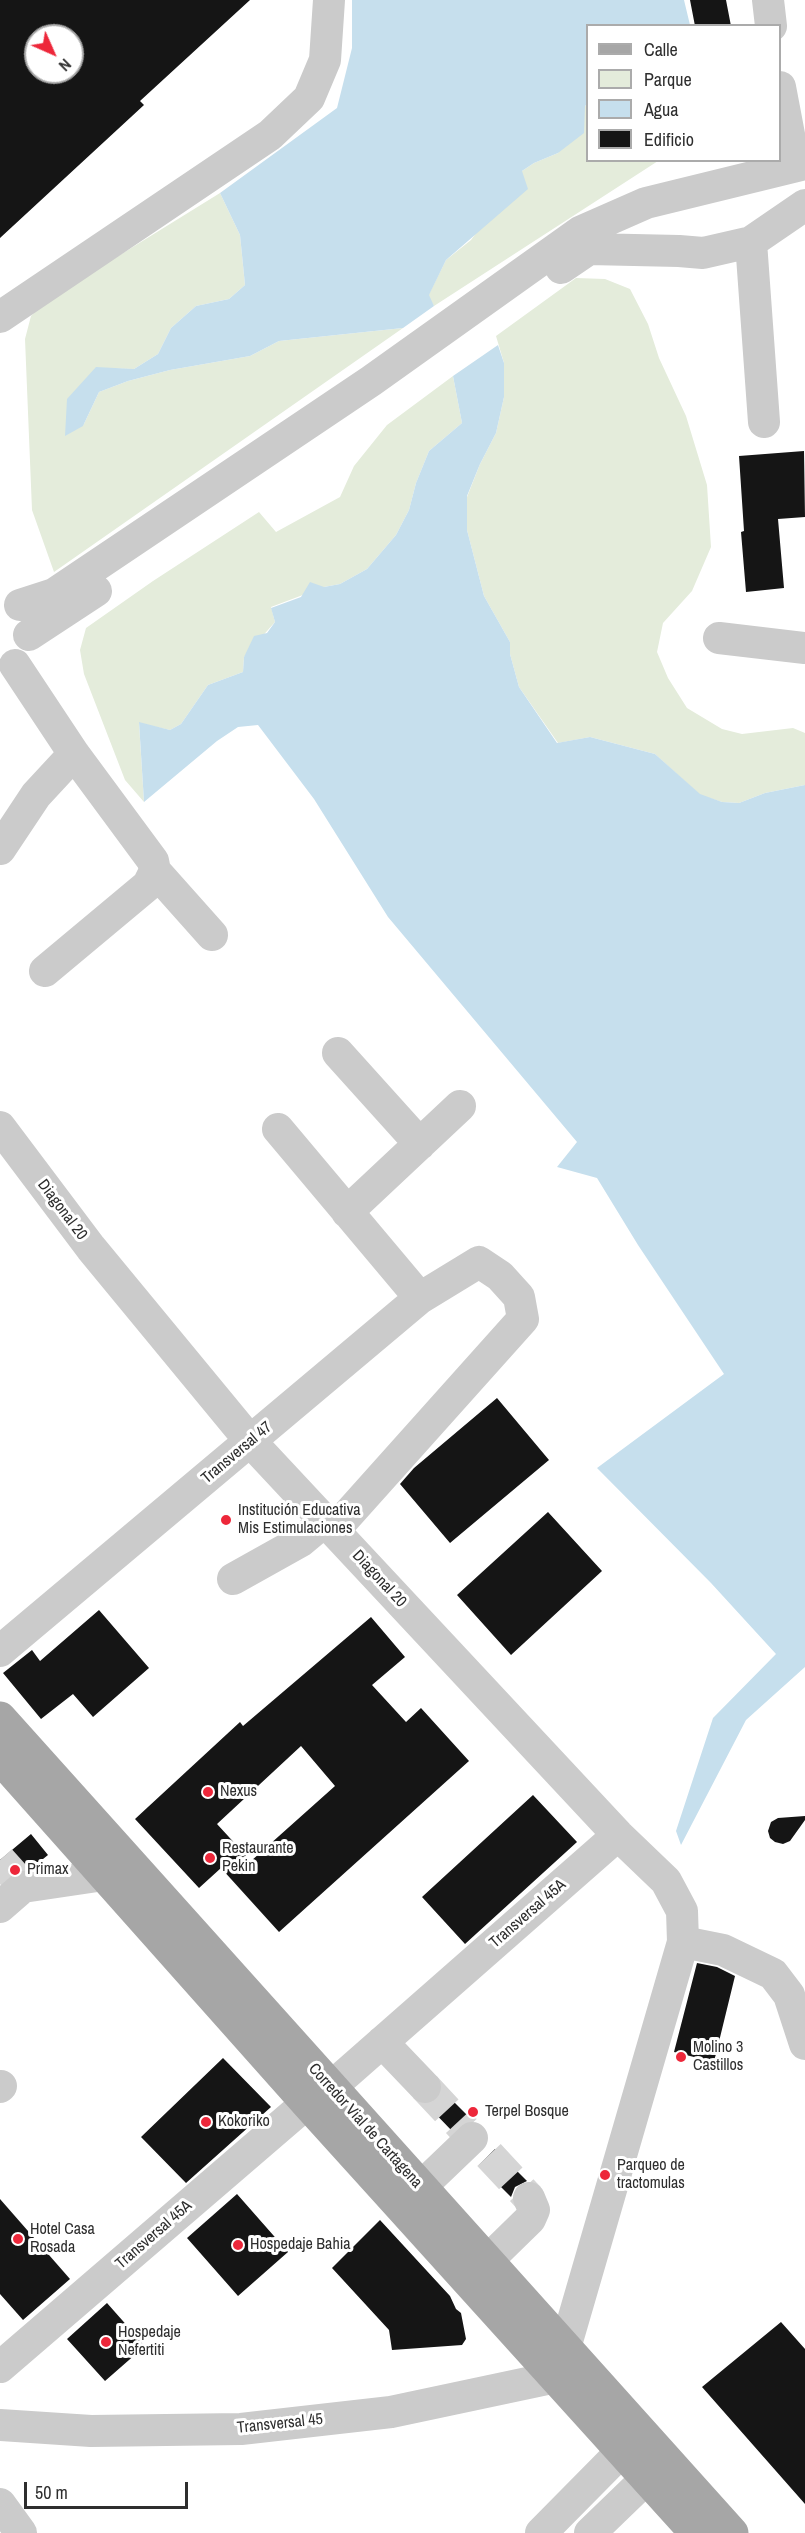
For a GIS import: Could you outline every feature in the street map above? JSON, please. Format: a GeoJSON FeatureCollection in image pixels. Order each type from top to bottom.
{"type":"FeatureCollection","features":[{"type":"Feature","properties":{"kind":"main road","name":"Corredor Vial de Cartagena"},"geometry":{"type":"LineString","coordinates":[[0,1718],[319,2096],[560,2362],[732,2533]]}},
{"type":"Feature","properties":{"kind":"main road","name":"Corredor Vial de Cartagena"},"geometry":{"type":"LineString","coordinates":[[1,1767],[121,1860]]}},
{"type":"Feature","properties":{"kind":"main road","name":"Corredor Vial de Cartagena"},"geometry":{"type":"LineString","coordinates":[[411,2197],[487,2261],[622,2451],[696,2533]]}},
{"type":"Feature","properties":{"kind":"street"},"geometry":{"type":"LineString","coordinates":[[0,317],[270,135],[309,98],[326,60],[329,0]]}},
{"type":"Feature","properties":{"kind":"street"},"geometry":{"type":"LineString","coordinates":[[768,0],[771,24]]}},
{"type":"Feature","properties":{"kind":"street"},"geometry":{"type":"LineString","coordinates":[[29,636],[60,603],[371,381],[584,240],[646,203],[800,165],[788,90]]}},
{"type":"Feature","properties":{"kind":"street"},"geometry":{"type":"LineString","coordinates":[[584,240],[703,254],[751,242],[805,205]]}},
{"type":"Feature","properties":{"kind":"street"},"geometry":{"type":"LineString","coordinates":[[751,242],[765,422]]}},
{"type":"Feature","properties":{"kind":"street"},"geometry":{"type":"LineString","coordinates":[[10,598],[60,603]]}},
{"type":"Feature","properties":{"kind":"street"},"geometry":{"type":"LineString","coordinates":[[10,598],[26,614],[29,636],[25,651],[8,670],[153,861],[155,871],[212,935]]}},
{"type":"Feature","properties":{"kind":"street"},"geometry":{"type":"LineString","coordinates":[[719,638],[805,648]]}},
{"type":"Feature","properties":{"kind":"street"},"geometry":{"type":"LineString","coordinates":[[0,849],[36,795],[74,754]]}},
{"type":"Feature","properties":{"kind":"street"},"geometry":{"type":"LineString","coordinates":[[45,971],[148,885],[155,871]]}},
{"type":"Feature","properties":{"kind":"street"},"geometry":{"type":"LineString","coordinates":[[338,1053],[420,1144]]}},
{"type":"Feature","properties":{"kind":"street"},"geometry":{"type":"LineString","coordinates":[[347,1212],[460,1106]]}},
{"type":"Feature","properties":{"kind":"street","name":"Diagonal 20"},"geometry":{"type":"LineString","coordinates":[[0,1127],[91,1248],[251,1442],[618,1835],[666,1881],[682,1911],[683,1942],[560,2362]]}},
{"type":"Feature","properties":{"kind":"street"},"geometry":{"type":"LineString","coordinates":[[278,1129],[420,1298]]}},
{"type":"Feature","properties":{"kind":"street","name":"Transversal 47"},"geometry":{"type":"LineString","coordinates":[[0,1651],[420,1298],[478,1262],[500,1276],[519,1297],[523,1319],[344,1519],[329,1525]]}},
{"type":"Feature","properties":{"kind":"street"},"geometry":{"type":"LineString","coordinates":[[233,1579],[329,1525]]}},
{"type":"Feature","properties":{"kind":"street","name":"Transversal 45A"},"geometry":{"type":"LineString","coordinates":[[0,2367],[382,2042],[618,1835]]}},
{"type":"Feature","properties":{"kind":"street"},"geometry":{"type":"LineString","coordinates":[[0,1907],[21,1883],[121,1860]]}},
{"type":"Feature","properties":{"kind":"street"},"geometry":{"type":"LineString","coordinates":[[683,1942],[723,1950],[773,1974],[789,1995],[805,2044]]}},
{"type":"Feature","properties":{"kind":"street"},"geometry":{"type":"LineString","coordinates":[[382,2042],[424,2087]]}},
{"type":"Feature","properties":{"kind":"street"},"geometry":{"type":"LineString","coordinates":[[411,2197],[476,2141]]}},
{"type":"Feature","properties":{"kind":"street"},"geometry":{"type":"LineString","coordinates":[[487,2261],[530,2219],[534,2210],[529,2198]]}},
{"type":"Feature","properties":{"kind":"street","name":"Transversal 45"},"geometry":{"type":"LineString","coordinates":[[0,2425],[91,2431],[241,2429],[391,2412],[560,2362]]}},
{"type":"Feature","properties":{"kind":"street"},"geometry":{"type":"LineString","coordinates":[[540,2533],[622,2451]]}},
{"type":"Feature","properties":{"kind":"street"},"geometry":{"type":"LineString","coordinates":[[591,2533],[647,2478]]}},
{"type":"Feature","properties":{"kind":"street"},"geometry":{"type":"LineString","coordinates":[[0,2505],[21,2533]]}},
{"type":"Feature","properties":{"kind":"green space"},"geometry":{"type":"Polygon","coordinates":[[[586,105],[586,162],[656,162],[434,306],[428,296],[446,260],[471,240],[522,171],[558,153],[586,105]]]}},
{"type":"Feature","properties":{"kind":"green space"},"geometry":{"type":"Polygon","coordinates":[[[220,193],[240,235],[245,285],[229,299],[196,306],[171,328],[158,354],[134,369],[96,368],[83,426],[99,392],[128,381],[170,370],[250,356],[279,341],[403,328],[54,572],[32,510],[25,339],[31,316],[44,302],[220,193]]]}},
{"type":"Feature","properties":{"kind":"green space"},"geometry":{"type":"Polygon","coordinates":[[[576,278],[605,279],[630,289],[648,324],[659,358],[686,416],[707,485],[711,547],[692,591],[663,623],[657,652],[668,678],[687,708],[722,729],[742,734],[793,728],[805,733],[805,785],[765,793],[739,803],[722,802],[700,795],[655,754],[590,737],[558,743],[519,687],[510,654],[510,642],[484,596],[467,530],[467,497],[496,433],[504,397],[504,363],[496,336],[576,278]]]}},
{"type":"Feature","properties":{"kind":"green space"},"geometry":{"type":"Polygon","coordinates":[[[453,376],[462,423],[429,451],[416,483],[409,510],[396,535],[367,569],[340,584],[324,587],[271,607],[275,622],[244,657],[243,672],[208,685],[181,724],[170,730],[139,723],[144,802],[125,780],[84,674],[80,650],[86,628],[259,512],[276,532],[340,497],[354,466],[387,425],[453,376]]]}},
{"type":"Feature","properties":{"kind":"water"},"geometry":{"type":"Polygon","coordinates":[[[352,0],[684,0],[690,24],[586,24],[584,133],[558,153],[522,171],[528,189],[446,260],[429,295],[434,306],[403,328],[279,341],[250,356],[170,370],[128,381],[99,392],[83,426],[65,436],[67,399],[96,367],[134,369],[158,354],[171,328],[196,306],[229,299],[245,285],[240,235],[220,193],[337,108],[352,48],[352,0]]]}},
{"type":"Feature","properties":{"kind":"water"},"geometry":{"type":"Polygon","coordinates":[[[498,345],[504,363],[504,397],[496,433],[467,496],[467,530],[484,596],[510,642],[510,654],[519,687],[557,743],[590,737],[655,754],[700,794],[722,802],[739,803],[765,793],[805,785],[805,1667],[746,1720],[681,1845],[676,1831],[713,1718],[776,1654],[711,1583],[597,1468],[724,1374],[638,1245],[597,1178],[557,1167],[577,1142],[388,917],[314,799],[258,725],[238,727],[217,741],[144,802],[139,722],[170,730],[181,724],[208,685],[243,672],[244,657],[254,636],[267,633],[275,622],[271,608],[301,597],[310,582],[324,587],[340,584],[367,569],[396,535],[409,510],[416,483],[429,451],[462,423],[453,376],[498,345]]]}},
{"type":"Feature","properties":{"kind":"building"},"geometry":{"type":"Polygon","coordinates":[[[0,0],[250,0],[140,101],[144,105],[0,238],[0,0]]]}},
{"type":"Feature","properties":{"kind":"building"},"geometry":{"type":"Polygon","coordinates":[[[690,0],[726,0],[731,24],[695,24],[690,0]]]}},
{"type":"Feature","properties":{"kind":"building"},"geometry":{"type":"Polygon","coordinates":[[[804,451],[805,517],[778,519],[784,588],[746,592],[741,532],[744,531],[739,456],[804,451]]]}},
{"type":"Feature","properties":{"kind":"building"},"geometry":{"type":"Polygon","coordinates":[[[497,1398],[549,1460],[450,1543],[400,1484],[414,1468],[497,1398]]]}},
{"type":"Feature","properties":{"kind":"building"},"geometry":{"type":"Polygon","coordinates":[[[548,1512],[602,1571],[511,1655],[457,1595],[548,1512]]]}},
{"type":"Feature","properties":{"kind":"building"},"geometry":{"type":"Polygon","coordinates":[[[99,1610],[149,1668],[93,1717],[73,1694],[41,1719],[3,1673],[32,1650],[40,1661],[99,1610]]]}},
{"type":"Feature","properties":{"kind":"building"},"geometry":{"type":"Polygon","coordinates":[[[371,1617],[405,1657],[372,1685],[406,1722],[421,1708],[469,1761],[279,1932],[221,1868],[199,1888],[135,1819],[240,1722],[243,1726],[371,1617]],[[301,1746],[217,1824],[251,1861],[335,1786],[301,1746]]]}},
{"type":"Feature","properties":{"kind":"building"},"geometry":{"type":"Polygon","coordinates":[[[533,1795],[577,1842],[465,1944],[422,1897],[533,1795]]]}},
{"type":"Feature","properties":{"kind":"building"},"geometry":{"type":"Polygon","coordinates":[[[805,1816],[805,1820],[790,1841],[783,1844],[770,1838],[768,1831],[771,1822],[778,1818],[805,1816]]]}},
{"type":"Feature","properties":{"kind":"building","name":"Primax"},"geometry":{"type":"Polygon","coordinates":[[[31,1834],[48,1855],[33,1867],[12,1873],[0,1883],[0,1860],[31,1834]]]}},
{"type":"Feature","properties":{"kind":"building"},"geometry":{"type":"Polygon","coordinates":[[[697,1963],[717,1967],[735,1976],[714,2062],[674,2052],[697,1963]]]}},
{"type":"Feature","properties":{"kind":"building","name":"Kokoriko"},"geometry":{"type":"Polygon","coordinates":[[[223,2058],[271,2107],[186,2183],[141,2137],[223,2058]]]}},
{"type":"Feature","properties":{"kind":"building"},"geometry":{"type":"Polygon","coordinates":[[[442,2090],[473,2121],[467,2121],[453,2132],[426,2104],[437,2100],[442,2090]]]}},
{"type":"Feature","properties":{"kind":"building"},"geometry":{"type":"Polygon","coordinates":[[[495,2149],[527,2181],[515,2187],[511,2197],[479,2165],[495,2149]]]}},
{"type":"Feature","properties":{"kind":"building","name":"Hospedaje Bahia"},"geometry":{"type":"Polygon","coordinates":[[[237,2194],[288,2252],[238,2296],[187,2238],[237,2194]]]}},
{"type":"Feature","properties":{"kind":"building","name":"Hotel Casa Rosada"},"geometry":{"type":"Polygon","coordinates":[[[0,2199],[70,2279],[23,2320],[0,2294],[0,2199]]]}},
{"type":"Feature","properties":{"kind":"building"},"geometry":{"type":"Polygon","coordinates":[[[380,2220],[450,2296],[456,2309],[461,2313],[466,2339],[462,2345],[392,2350],[389,2330],[332,2268],[380,2220]]]}},
{"type":"Feature","properties":{"kind":"building","name":"Hospedaje Nefertiti"},"geometry":{"type":"Polygon","coordinates":[[[107,2303],[145,2346],[105,2381],[67,2339],[107,2303]]]}},
{"type":"Feature","properties":{"kind":"building"},"geometry":{"type":"Polygon","coordinates":[[[781,2322],[805,2349],[805,2504],[702,2387],[781,2322]]]}},
{"type":"Feature","properties":{"kind":"tunnel"},"geometry":{"type":"LineString","coordinates":[[0,1860],[18,1880]]}},
{"type":"Feature","properties":{"kind":"tunnel"},"geometry":{"type":"LineString","coordinates":[[425,2087],[465,2130]]}},
{"type":"Feature","properties":{"kind":"tunnel"},"geometry":{"type":"LineString","coordinates":[[489,2155],[529,2198]]}},
{"type":"Feature","properties":{"kind":"place","name":"Institución Educativa Mis Estimulaciones"},"geometry":{"type":"Point","coordinates":[226,1520]}},
{"type":"Feature","properties":{"kind":"place","name":"Nexus"},"geometry":{"type":"Point","coordinates":[208,1792]}},
{"type":"Feature","properties":{"kind":"place","name":"Restaurante Pekin"},"geometry":{"type":"Point","coordinates":[210,1858]}},
{"type":"Feature","properties":{"kind":"place","name":"Primax"},"geometry":{"type":"Point","coordinates":[15,1870]}},
{"type":"Feature","properties":{"kind":"place","name":"Molino 3 Castillos"},"geometry":{"type":"Point","coordinates":[681,2057]}},
{"type":"Feature","properties":{"kind":"place","name":"Terpel Bosque"},"geometry":{"type":"Point","coordinates":[473,2112]}},
{"type":"Feature","properties":{"kind":"place","name":"Kokoriko"},"geometry":{"type":"Point","coordinates":[206,2122]}},
{"type":"Feature","properties":{"kind":"place","name":"Parqueo de tractomulas"},"geometry":{"type":"Point","coordinates":[605,2175]}},
{"type":"Feature","properties":{"kind":"place","name":"Hotel Casa Rosada"},"geometry":{"type":"Point","coordinates":[18,2239]}},
{"type":"Feature","properties":{"kind":"place","name":"Hospedaje Bahia"},"geometry":{"type":"Point","coordinates":[238,2245]}},
{"type":"Feature","properties":{"kind":"place","name":"Hospedaje Nefertiti"},"geometry":{"type":"Point","coordinates":[106,2342]}}]}
